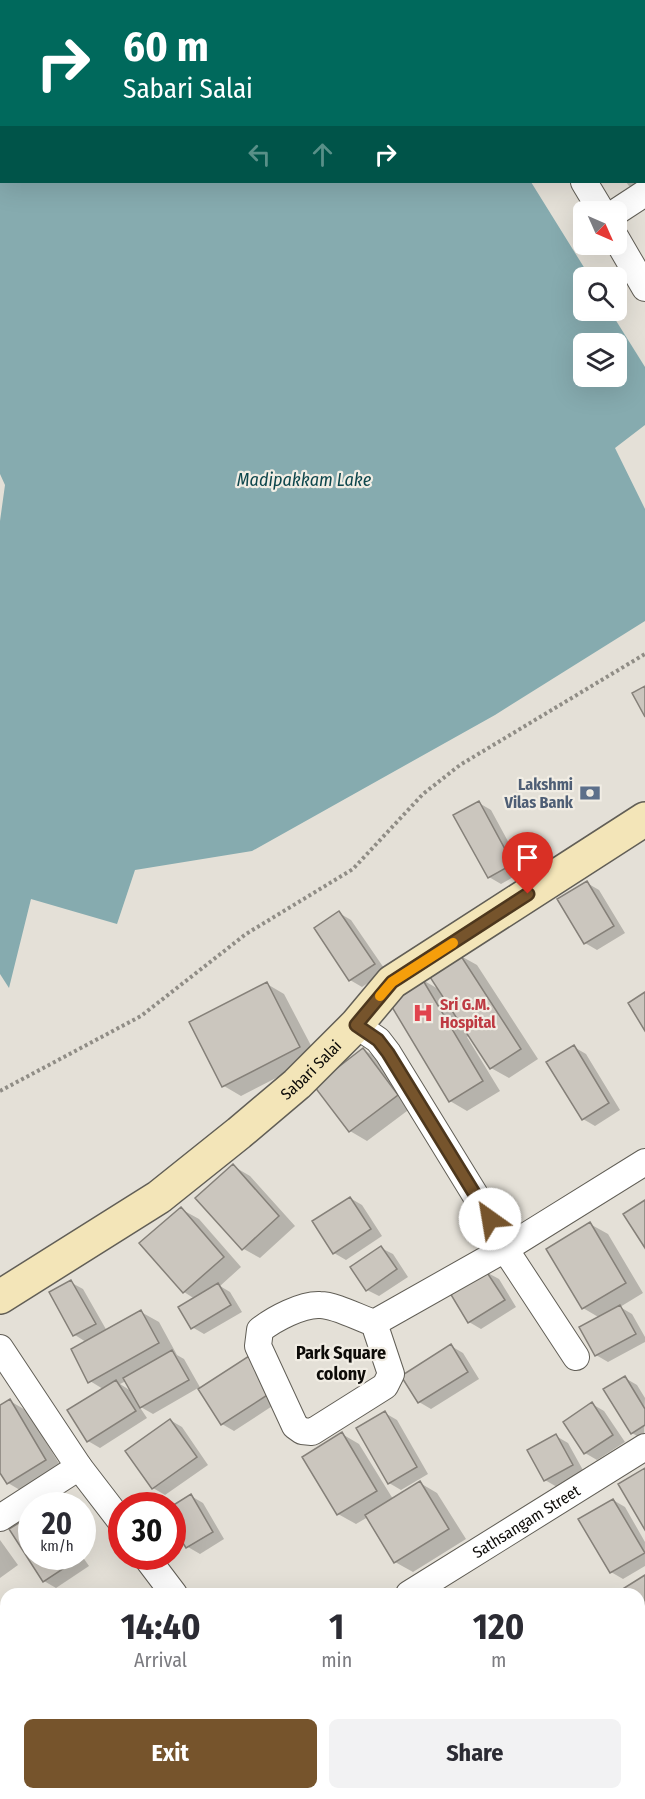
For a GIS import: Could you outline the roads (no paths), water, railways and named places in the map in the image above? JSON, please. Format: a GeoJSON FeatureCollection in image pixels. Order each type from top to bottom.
{"type":"FeatureCollection","features":[{"type":"Feature","properties":{"kind":"main road","name":"Sabari Salai"},"geometry":{"type":"LineString","coordinates":[[0,1297],[159,1197],[297,1084],[356,1025],[392,982],[645,819]]}},
{"type":"Feature","properties":{"kind":"street"},"geometry":{"type":"LineString","coordinates":[[585,183],[595,201]]}},
{"type":"Feature","properties":{"kind":"street"},"geometry":{"type":"LineString","coordinates":[[627,205],[645,193]]}},
{"type":"Feature","properties":{"kind":"street"},"geometry":{"type":"LineString","coordinates":[[626,255],[645,288]]}},
{"type":"Feature","properties":{"kind":"street"},"geometry":{"type":"LineString","coordinates":[[356,1025],[378,1040],[388,1053],[490,1219],[505,1249],[576,1357]]}},
{"type":"Feature","properties":{"kind":"street"},"geometry":{"type":"LineString","coordinates":[[374,1323],[391,1374],[385,1386],[312,1432],[302,1431],[295,1426],[258,1346],[260,1330],[273,1319],[322,1305],[374,1323],[505,1249],[645,1162]]}},
{"type":"Feature","properties":{"kind":"street"},"geometry":{"type":"LineString","coordinates":[[0,1348],[79,1467],[108,1505]]}},
{"type":"Feature","properties":{"kind":"street","name":"Sathsangam Street"},"geometry":{"type":"LineString","coordinates":[[419,1588],[645,1447]]}},
{"type":"Feature","properties":{"kind":"street"},"geometry":{"type":"LineString","coordinates":[[0,1518],[79,1467]]}},
{"type":"Feature","properties":{"kind":"street"},"geometry":{"type":"LineString","coordinates":[[156,1570],[170,1588]]}},
{"type":"Feature","properties":{"kind":"water","name":"Madipakkam Lake"},"geometry":{"type":"Polygon","coordinates":[[[0,183],[532,183],[573,250],[573,255],[576,255],[584,267],[573,267],[573,321],[616,321],[624,333],[573,333],[573,387],[627,387],[627,338],[645,367],[645,425],[615,448],[645,509],[645,621],[495,715],[252,851],[135,870],[117,924],[31,899],[9,988],[0,974],[0,521],[5,485],[0,474],[0,183]]]}},
{"type":"Feature","properties":{"kind":"place","name":"Lakshmi Vilas Bank"},"geometry":{"type":"Point","coordinates":[590,793]}},
{"type":"Feature","properties":{"kind":"place","name":"Sri G.M. Hospital"},"geometry":{"type":"Point","coordinates":[423,1013]}},
{"type":"Feature","properties":{"kind":"district","name":"Park Square colony"},"geometry":{"type":"Point","coordinates":[341,1363]}}]}
